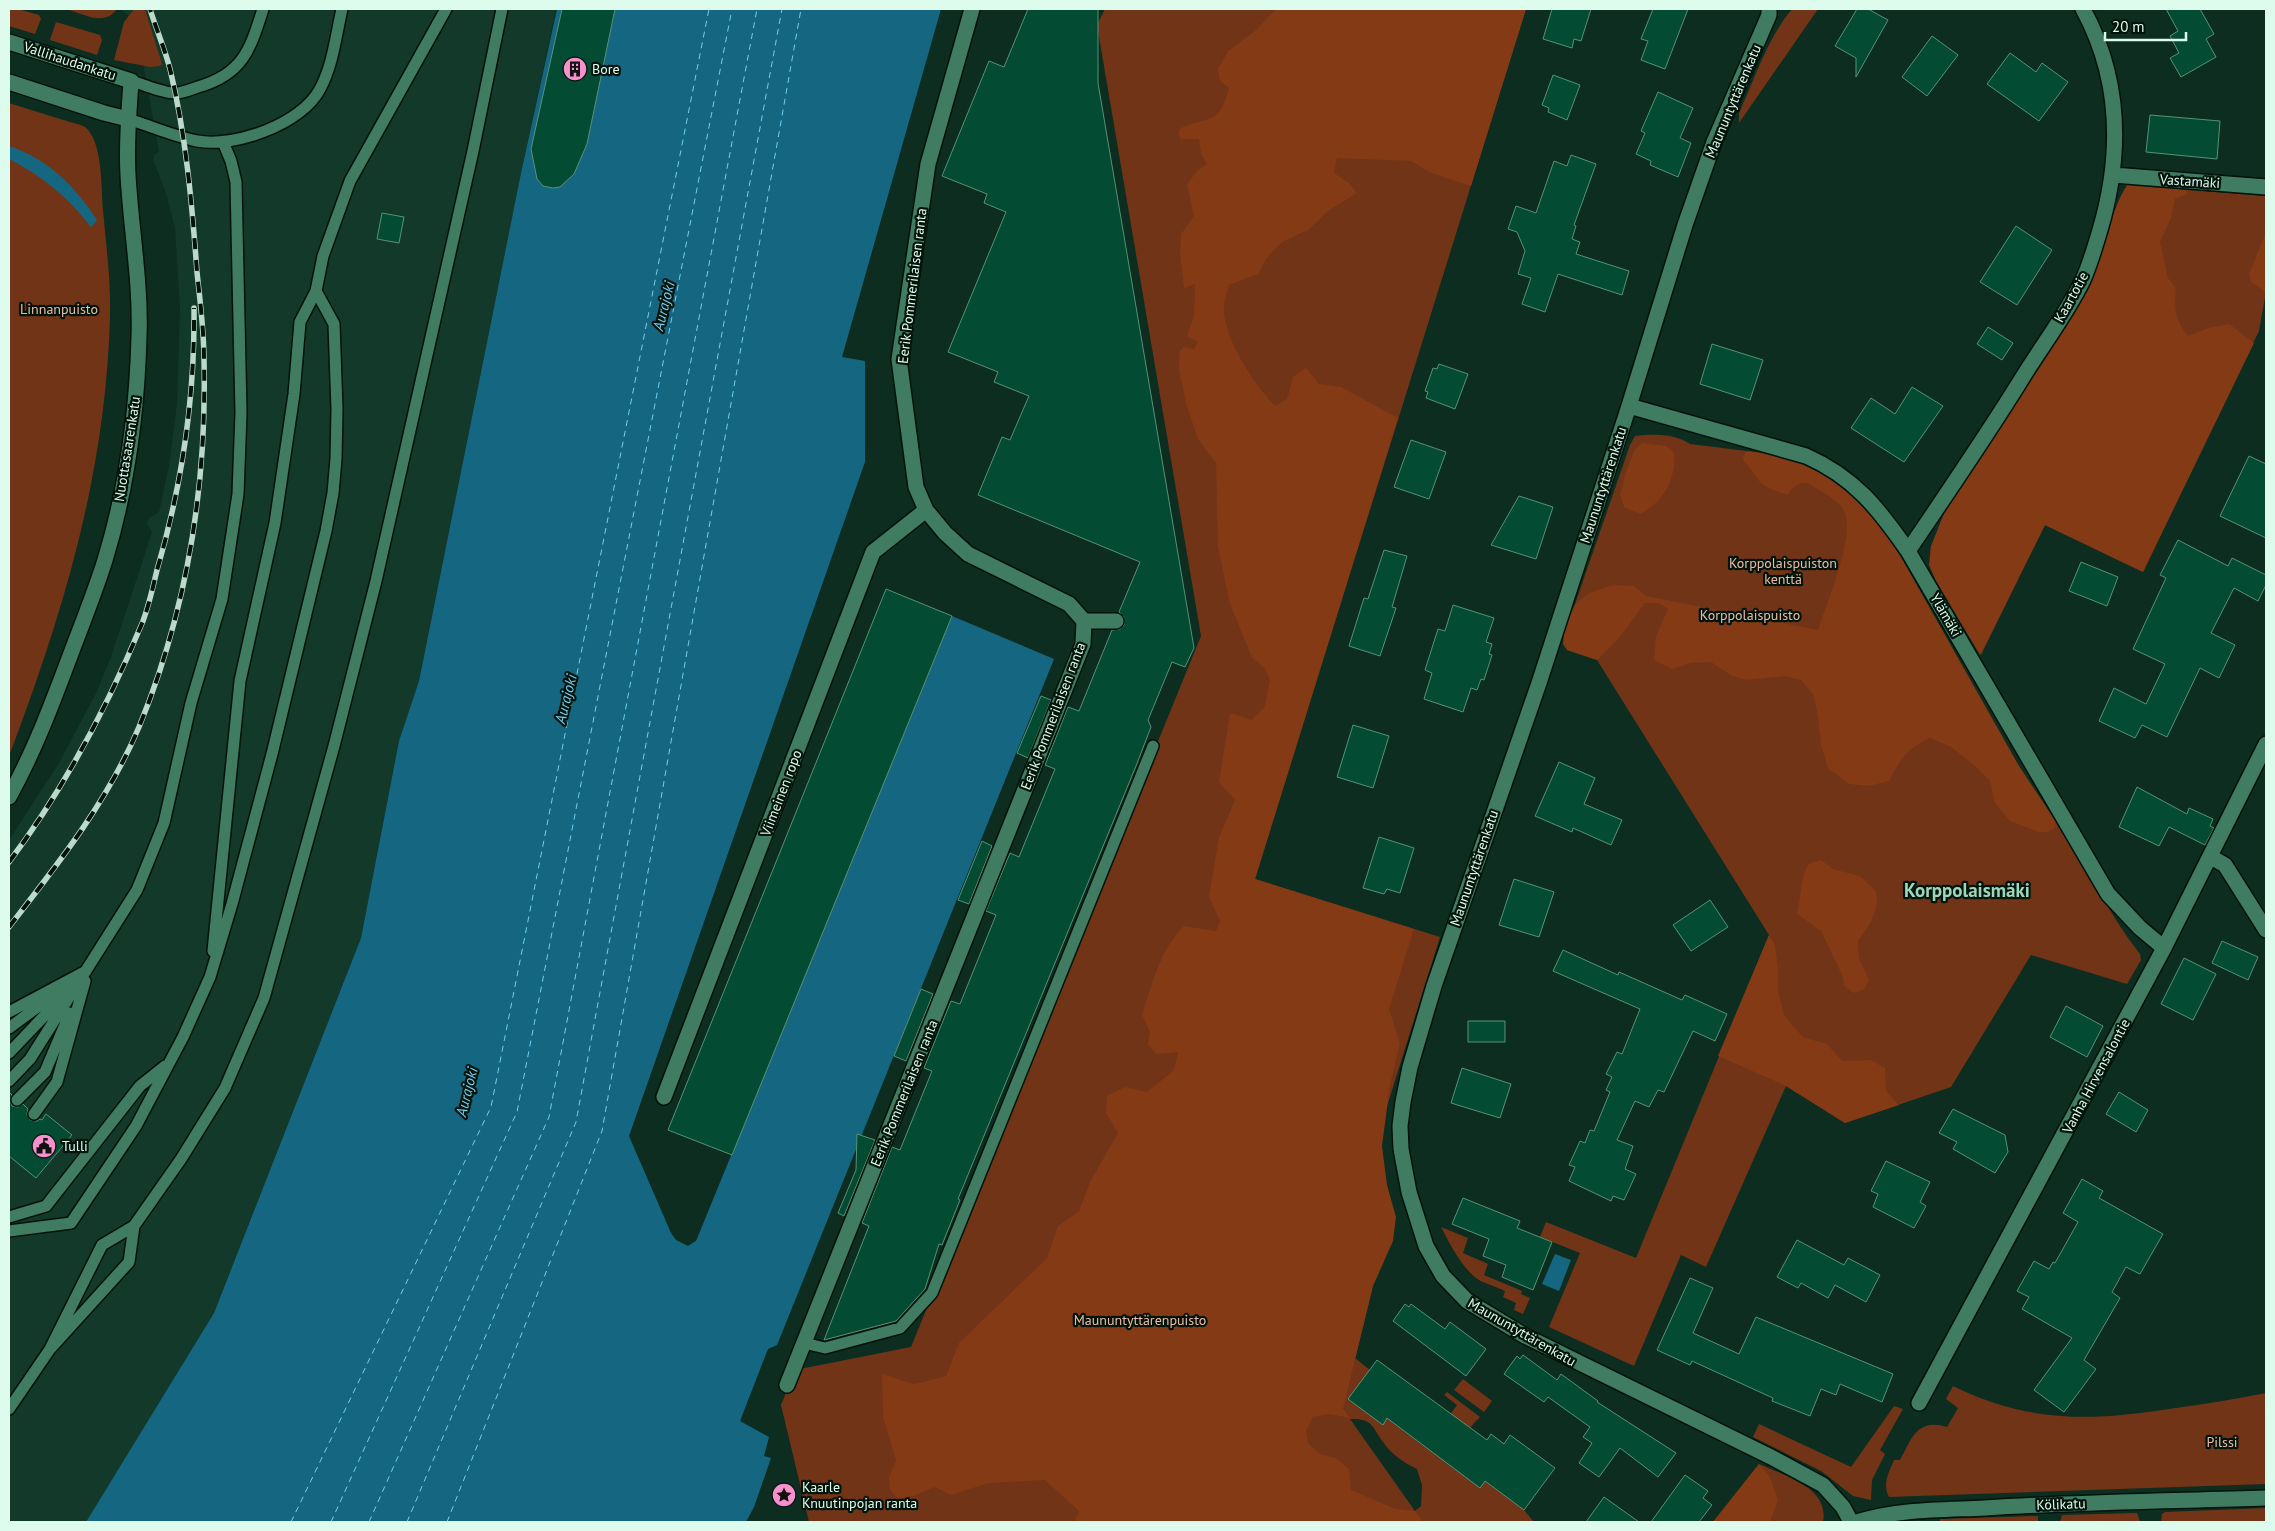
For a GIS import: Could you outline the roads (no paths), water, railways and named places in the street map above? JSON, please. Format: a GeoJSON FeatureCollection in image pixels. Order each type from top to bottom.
{"type":"FeatureCollection","features":[{"type":"Feature","properties":{"kind":"street","name":"Eerik Pommerilaisen ranta"},"geometry":{"type":"LineString","coordinates":[[787,1385],[1083,644],[1084,621],[1069,604],[968,554],[944,533],[926,510],[916,487],[899,359],[928,164],[972,9]]}},
{"type":"Feature","properties":{"kind":"street","name":"Kaartotie"},"geometry":{"type":"LineString","coordinates":[[1908,551],[2011,395],[2083,279],[2093,254],[2113,175],[2115,140],[2113,106],[2099,46],[2083,9]]}},
{"type":"Feature","properties":{"kind":"street","name":"Maununtyttärenkatu"},"geometry":{"type":"LineString","coordinates":[[1771,11],[1714,142],[1685,224],[1629,406],[1539,683],[1429,1004],[1410,1067],[1400,1126],[1404,1170],[1412,1205],[1426,1246],[1442,1276],[1467,1301],[1525,1336],[1630,1390],[1771,1457],[1823,1486],[1843,1507],[1851,1522]]}},
{"type":"Feature","properties":{"kind":"street","name":"Vallihaudankatu"},"geometry":{"type":"LineString","coordinates":[[9,42],[131,81]]}},
{"type":"Feature","properties":{"kind":"street","name":"Nuottasaarenkatu"},"geometry":{"type":"LineString","coordinates":[[9,798],[29,760],[84,618],[105,560],[124,484],[134,410],[139,335],[128,174],[128,119],[131,81]]}},
{"type":"Feature","properties":{"kind":"street"},"geometry":{"type":"LineString","coordinates":[[9,82],[128,119]]}},
{"type":"Feature","properties":{"kind":"street","name":"Vastamäki"},"geometry":{"type":"LineString","coordinates":[[2113,175],[2266,187]]}},
{"type":"Feature","properties":{"kind":"street","name":"Ylämäki"},"geometry":{"type":"LineString","coordinates":[[1629,406],[1785,448],[1827,465],[1850,481],[1869,499],[1888,521],[1908,551],[2108,894],[2140,928],[2164,948]]}},
{"type":"Feature","properties":{"kind":"street","name":"Viimeinen ropo"},"geometry":{"type":"LineString","coordinates":[[664,1097],[873,552],[926,510]]}},
{"type":"Feature","properties":{"kind":"street"},"geometry":{"type":"LineString","coordinates":[[1084,621],[1116,621]]}},
{"type":"Feature","properties":{"kind":"street","name":"Vanha Hirvensalontie"},"geometry":{"type":"LineString","coordinates":[[1919,1404],[2164,948],[2266,744]]}},
{"type":"Feature","properties":{"kind":"street"},"geometry":{"type":"LineString","coordinates":[[2211,857],[2225,865],[2266,930]]}},
{"type":"Feature","properties":{"kind":"street","name":"Kölikatu"},"geometry":{"type":"LineString","coordinates":[[1856,1522],[1878,1516],[1903,1513],[2047,1504],[2266,1498]]}},
{"type":"Feature","properties":{"kind":"lane"},"geometry":{"type":"LineString","coordinates":[[131,81],[175,93],[226,76],[240,65],[251,45],[264,9]]}},
{"type":"Feature","properties":{"kind":"lane"},"geometry":{"type":"LineString","coordinates":[[128,119],[183,138],[198,141],[223,142],[276,128],[300,112],[320,90],[332,54],[342,9]]}},
{"type":"Feature","properties":{"kind":"lane"},"geometry":{"type":"LineString","coordinates":[[210,977],[240,681],[275,523],[294,394],[300,322],[316,291],[323,256],[350,181],[446,9]]}},
{"type":"Feature","properties":{"kind":"lane"},"geometry":{"type":"LineString","coordinates":[[9,1409],[50,1349],[102,1245],[134,1226],[182,1159],[225,1088],[264,998],[334,746],[376,581],[473,151],[502,9]]}},
{"type":"Feature","properties":{"kind":"lane"},"geometry":{"type":"LineString","coordinates":[[9,1081],[30,1059],[137,890],[164,823],[191,702],[222,598],[238,494],[241,413],[236,182],[223,142]]}},
{"type":"Feature","properties":{"kind":"lane"},"geometry":{"type":"LineString","coordinates":[[9,1231],[71,1223],[136,1126],[183,1037],[210,977],[232,904],[272,754],[326,531],[333,493],[337,409],[334,324],[316,291]]}},
{"type":"Feature","properties":{"kind":"lane"},"geometry":{"type":"LineString","coordinates":[[804,1343],[825,1348],[900,1328],[932,1293],[1153,746]]}},
{"type":"Feature","properties":{"kind":"lane"},"geometry":{"type":"LineString","coordinates":[[9,1012],[88,970]]}},
{"type":"Feature","properties":{"kind":"lane"},"geometry":{"type":"LineString","coordinates":[[9,1028],[88,970]]}},
{"type":"Feature","properties":{"kind":"lane"},"geometry":{"type":"LineString","coordinates":[[9,1053],[88,970]]}},
{"type":"Feature","properties":{"kind":"lane"},"geometry":{"type":"LineString","coordinates":[[18,1100],[45,1072],[88,970]]}},
{"type":"Feature","properties":{"kind":"lane"},"geometry":{"type":"LineString","coordinates":[[34,1114],[57,1082],[88,970]]}},
{"type":"Feature","properties":{"kind":"lane"},"geometry":{"type":"LineString","coordinates":[[9,1217],[46,1206],[140,1086],[169,1064]]}},
{"type":"Feature","properties":{"kind":"lane"},"geometry":{"type":"LineString","coordinates":[[50,1349],[129,1262],[134,1226]]}},
{"type":"Feature","properties":{"kind":"water","name":"Aurajoki"},"geometry":{"type":"Polygon","coordinates":[[[557,9],[941,9],[842,357],[865,361],[865,462],[629,1136],[671,1233],[676,1240],[688,1246],[696,1241],[952,616],[1054,659],[777,1345],[768,1349],[740,1421],[769,1437],[764,1456],[771,1458],[754,1507],[746,1522],[86,1522],[214,1313],[361,938],[399,741],[419,681],[521,173],[557,9]]]}},
{"type":"Feature","properties":{"kind":"water"},"geometry":{"type":"Polygon","coordinates":[[[9,146],[36,158],[70,185],[97,220],[91,227],[54,188],[9,159],[9,146]]]}},
{"type":"Feature","properties":{"kind":"water"},"geometry":{"type":"Polygon","coordinates":[[[1555,1254],[1571,1260],[1559,1291],[1542,1284],[1555,1254]]]}},
{"type":"Feature","properties":{"kind":"railway"},"geometry":{"type":"LineString","coordinates":[[9,927],[81,831],[127,754],[156,683],[170,638],[191,547],[202,454],[204,407],[203,327],[190,195],[176,94],[168,62],[150,9]]}},
{"type":"Feature","properties":{"kind":"railway"},"geometry":{"type":"LineString","coordinates":[[9,862],[48,806],[84,746],[115,684],[145,615],[166,538],[180,473],[192,375],[194,308]]}},
{"type":"Feature","properties":{"kind":"place","name":"Bore"},"geometry":{"type":"Point","coordinates":[575,69]}},
{"type":"Feature","properties":{"kind":"place","name":"Tulli"},"geometry":{"type":"Point","coordinates":[44,1146]}},
{"type":"Feature","properties":{"kind":"place","name":"Kaarle Knuutinpojan ranta"},"geometry":{"type":"Point","coordinates":[784,1495]}},
{"type":"Feature","properties":{"kind":"district","name":"Korppolaismäki"},"geometry":{"type":"Point","coordinates":[1967,890]}},
{"type":"Feature","properties":{"kind":"park label","name":"Linnanpuisto"},"geometry":{"type":"Point","coordinates":[59,309]}},
{"type":"Feature","properties":{"kind":"park label","name":"Korppolaispuiston kenttä"},"geometry":{"type":"Point","coordinates":[1783,572]}},
{"type":"Feature","properties":{"kind":"park label","name":"Korppolaispuisto"},"geometry":{"type":"Point","coordinates":[1750,615]}},
{"type":"Feature","properties":{"kind":"park label","name":"Maununtyttärenpuisto"},"geometry":{"type":"Point","coordinates":[1140,1320]}},
{"type":"Feature","properties":{"kind":"park label","name":"Pilssi"},"geometry":{"type":"Point","coordinates":[2222,1442]}}]}
